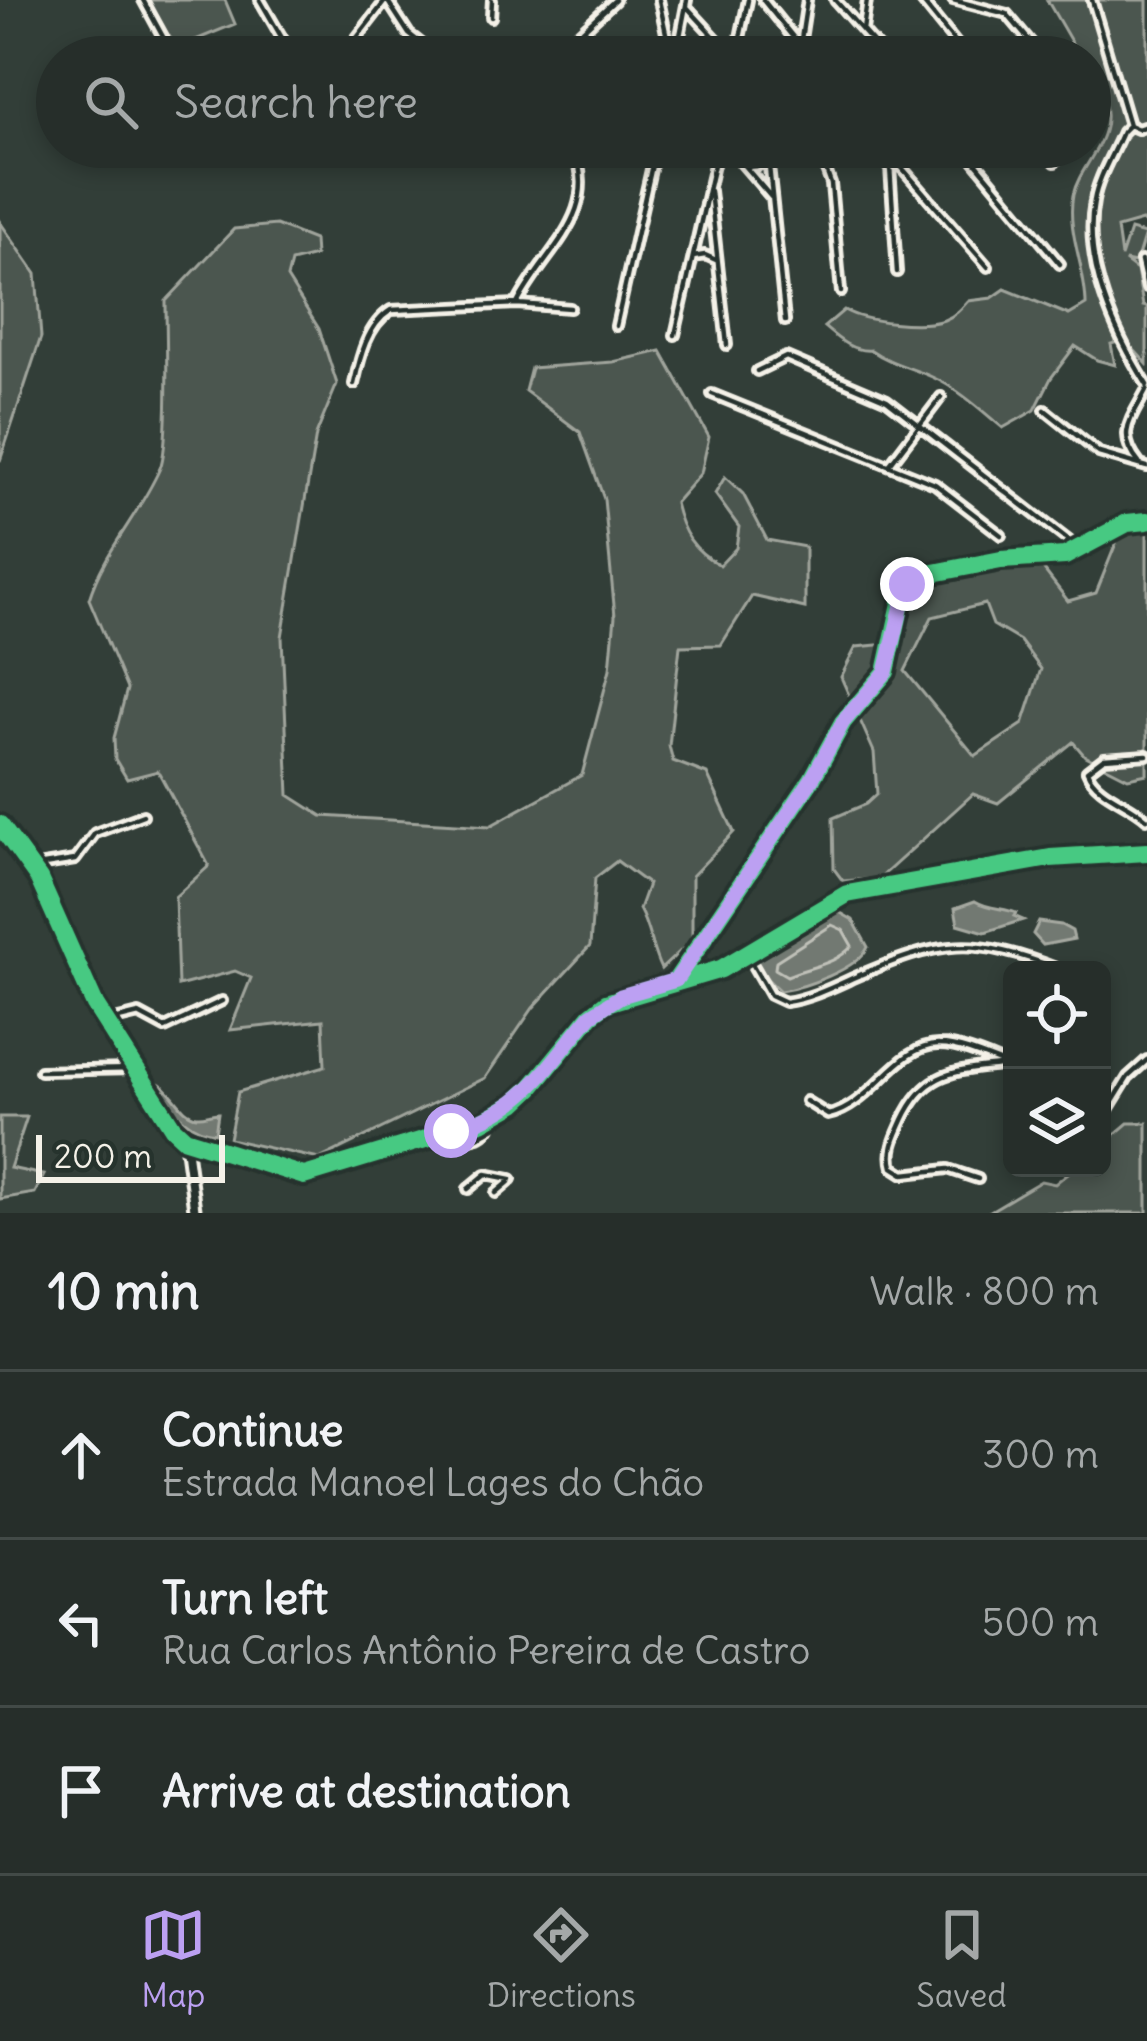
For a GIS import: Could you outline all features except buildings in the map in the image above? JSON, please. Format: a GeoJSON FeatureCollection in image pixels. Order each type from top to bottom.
{"type":"FeatureCollection","features":[{"type":"Feature","properties":{"kind":"street"},"geometry":{"type":"LineString","coordinates":[[143,0],[163,36]]}},
{"type":"Feature","properties":{"kind":"street"},"geometry":{"type":"LineString","coordinates":[[260,0],[281,36]]}},
{"type":"Feature","properties":{"kind":"street"},"geometry":{"type":"LineString","coordinates":[[359,36],[387,0],[412,36]]}},
{"type":"Feature","properties":{"kind":"street"},"geometry":{"type":"LineString","coordinates":[[491,17],[492,0]]}},
{"type":"Feature","properties":{"kind":"street"},"geometry":{"type":"LineString","coordinates":[[576,36],[616,0]]}},
{"type":"Feature","properties":{"kind":"street"},"geometry":{"type":"LineString","coordinates":[[659,0],[668,36]]}},
{"type":"Feature","properties":{"kind":"street"},"geometry":{"type":"LineString","coordinates":[[739,36],[748,0]]}},
{"type":"Feature","properties":{"kind":"street"},"geometry":{"type":"LineString","coordinates":[[763,0],[792,36]]}},
{"type":"Feature","properties":{"kind":"street"},"geometry":{"type":"LineString","coordinates":[[803,36],[806,0]]}},
{"type":"Feature","properties":{"kind":"street"},"geometry":{"type":"LineString","coordinates":[[835,0],[868,36]]}},
{"type":"Feature","properties":{"kind":"street"},"geometry":{"type":"LineString","coordinates":[[863,30],[867,0]]}},
{"type":"Feature","properties":{"kind":"street"},"geometry":{"type":"LineString","coordinates":[[921,0],[950,36]]}},
{"type":"Feature","properties":{"kind":"street"},"geometry":{"type":"LineString","coordinates":[[953,0],[1007,14],[1025,36]]}},
{"type":"Feature","properties":{"kind":"street"},"geometry":{"type":"LineString","coordinates":[[1092,0],[1103,36]]}},
{"type":"Feature","properties":{"kind":"street"},"geometry":{"type":"LineString","coordinates":[[678,36],[687,3]]}},
{"type":"Feature","properties":{"kind":"street"},"geometry":{"type":"LineString","coordinates":[[687,3],[716,36]]}},
{"type":"Feature","properties":{"kind":"street"},"geometry":{"type":"LineString","coordinates":[[1111,64],[1129,125],[1147,126]]}},
{"type":"Feature","properties":{"kind":"street"},"geometry":{"type":"LineString","coordinates":[[1111,157],[1129,125]]}},
{"type":"Feature","properties":{"kind":"street"},"geometry":{"type":"LineString","coordinates":[[518,304],[578,207],[581,168]]}},
{"type":"Feature","properties":{"kind":"street"},"geometry":{"type":"LineString","coordinates":[[616,326],[651,168]]}},
{"type":"Feature","properties":{"kind":"street"},"geometry":{"type":"LineString","coordinates":[[675,335],[714,168]]}},
{"type":"Feature","properties":{"kind":"street"},"geometry":{"type":"LineString","coordinates":[[746,168],[772,198]]}},
{"type":"Feature","properties":{"kind":"street"},"geometry":{"type":"LineString","coordinates":[[768,168],[784,321]]}},
{"type":"Feature","properties":{"kind":"street"},"geometry":{"type":"LineString","coordinates":[[824,168],[831,184],[841,292]]}},
{"type":"Feature","properties":{"kind":"street"},"geometry":{"type":"LineString","coordinates":[[888,168],[898,272]]}},
{"type":"Feature","properties":{"kind":"street"},"geometry":{"type":"LineString","coordinates":[[902,168],[988,267]]}},
{"type":"Feature","properties":{"kind":"street"},"geometry":{"type":"LineString","coordinates":[[980,168],[1060,264]]}},
{"type":"Feature","properties":{"kind":"street"},"geometry":{"type":"LineString","coordinates":[[1106,168],[1096,192],[1091,244],[1123,343],[1147,387],[1125,435],[1128,449],[1144,467]]}},
{"type":"Feature","properties":{"kind":"street"},"geometry":{"type":"LineString","coordinates":[[710,185],[727,345]]}},
{"type":"Feature","properties":{"kind":"street"},"geometry":{"type":"LineString","coordinates":[[693,257],[716,260]]}},
{"type":"Feature","properties":{"kind":"street"},"geometry":{"type":"LineString","coordinates":[[1142,261],[1147,288]]}},
{"type":"Feature","properties":{"kind":"street"},"geometry":{"type":"LineString","coordinates":[[354,384],[367,338],[384,313],[401,308],[518,304],[570,308]]}},
{"type":"Feature","properties":{"kind":"street"},"geometry":{"type":"LineString","coordinates":[[757,371],[786,358],[880,396],[1081,550]]}},
{"type":"Feature","properties":{"kind":"street"},"geometry":{"type":"LineString","coordinates":[[712,394],[942,488],[1000,535]]}},
{"type":"Feature","properties":{"kind":"street"},"geometry":{"type":"LineString","coordinates":[[890,464],[941,397]]}},
{"type":"Feature","properties":{"kind":"street"},"geometry":{"type":"LineString","coordinates":[[1045,410],[1100,453],[1144,467]]}},
{"type":"Feature","properties":{"kind":"street"},"geometry":{"type":"LineString","coordinates":[[676,980],[812,779],[843,722],[886,672],[903,594],[913,577],[1001,560],[1065,556],[1127,523],[1147,520]]}},
{"type":"Feature","properties":{"kind":"street"},"geometry":{"type":"LineString","coordinates":[[1147,755],[1103,758],[1087,772],[1096,787],[1127,802],[1147,819]]}},
{"type":"Feature","properties":{"kind":"street"},"geometry":{"type":"LineString","coordinates":[[31,867],[76,860],[95,833],[143,815]]}},
{"type":"Feature","properties":{"kind":"street"},"geometry":{"type":"LineString","coordinates":[[0,825],[31,867],[106,1022],[166,1119],[185,1139],[304,1176],[494,1118],[531,1088],[606,1003],[705,975],[848,894],[1050,858],[1147,852]]}},
{"type":"Feature","properties":{"kind":"street"},"geometry":{"type":"LineString","coordinates":[[746,953],[770,995],[785,1002],[908,955],[951,945],[1008,952],[1034,961]]}},
{"type":"Feature","properties":{"kind":"street"},"geometry":{"type":"LineString","coordinates":[[106,1022],[140,1014],[165,1028],[222,1001]]}},
{"type":"Feature","properties":{"kind":"street"},"geometry":{"type":"LineString","coordinates":[[806,1100],[828,1115],[839,1113],[862,1100],[915,1052],[938,1045],[1003,1064]]}},
{"type":"Feature","properties":{"kind":"street"},"geometry":{"type":"LineString","coordinates":[[1111,1104],[1128,1077],[1147,1060]]}},
{"type":"Feature","properties":{"kind":"street"},"geometry":{"type":"LineString","coordinates":[[978,1179],[948,1169],[904,1174],[893,1167],[891,1149],[915,1097],[935,1078],[1003,1067]]}},
{"type":"Feature","properties":{"kind":"street"},"geometry":{"type":"LineString","coordinates":[[40,1071],[135,1069]]}},
{"type":"Feature","properties":{"kind":"street"},"geometry":{"type":"LineString","coordinates":[[185,1139],[194,1209],[185,1213]]}},
{"type":"Feature","properties":{"kind":"street"},"geometry":{"type":"LineString","coordinates":[[468,1189],[486,1174],[511,1179],[496,1193]]}},
{"type":"Feature","properties":{"kind":"shaded area"},"geometry":{"type":"Polygon","coordinates":[[[148,0],[225,0],[235,24],[206,36],[169,36],[148,0]]]}},
{"type":"Feature","properties":{"kind":"shaded area"},"geometry":{"type":"Polygon","coordinates":[[[1047,0],[1147,0],[1147,226],[1142,221],[1117,228],[1121,257],[1130,230],[1145,234],[1136,263],[1125,261],[1137,270],[1143,306],[1147,307],[1147,364],[1125,340],[1111,344],[1115,365],[1075,346],[1035,410],[1003,428],[942,382],[871,350],[851,347],[824,327],[844,310],[908,324],[944,320],[968,301],[992,298],[1005,289],[1069,315],[1086,305],[1074,236],[1073,195],[1085,168],[1111,168],[1111,36],[1068,36],[1047,0]]]}},
{"type":"Feature","properties":{"kind":"shaded area"},"geometry":{"type":"Polygon","coordinates":[[[0,222],[36,274],[41,337],[0,461],[0,222]]]}},
{"type":"Feature","properties":{"kind":"shaded area"},"geometry":{"type":"Polygon","coordinates":[[[276,225],[314,240],[315,256],[291,262],[287,278],[319,329],[337,384],[316,435],[282,637],[289,795],[322,816],[490,826],[582,775],[610,669],[615,616],[604,499],[580,432],[525,391],[531,368],[613,362],[661,351],[709,437],[701,473],[675,503],[690,540],[720,565],[736,548],[739,527],[715,494],[725,477],[743,494],[767,540],[805,547],[805,608],[752,596],[721,645],[680,646],[669,746],[673,761],[707,774],[734,832],[692,876],[692,940],[661,969],[639,909],[648,884],[617,861],[595,878],[590,946],[533,1008],[485,1078],[319,1159],[229,1139],[238,1092],[325,1066],[323,1020],[230,1030],[251,978],[235,971],[178,986],[175,897],[209,866],[158,771],[127,779],[115,759],[114,738],[127,689],[89,599],[103,565],[160,468],[166,414],[166,301],[234,229],[276,225]]]}},
{"type":"Feature","properties":{"kind":"shaded area"},"geometry":{"type":"Polygon","coordinates":[[[1147,527],[1147,774],[1128,778],[1085,756],[1073,742],[998,803],[973,794],[880,878],[843,881],[834,869],[833,818],[877,794],[874,752],[841,677],[856,647],[899,643],[911,590],[922,579],[970,576],[1010,563],[1041,566],[1068,601],[1096,593],[1121,531],[1147,527]],[[985,604],[932,617],[905,671],[975,756],[1023,724],[1041,669],[1020,641],[993,625],[985,604]]]}},
{"type":"Feature","properties":{"kind":"shaded area"},"geometry":{"type":"Polygon","coordinates":[[[0,1117],[27,1117],[10,1168],[44,1175],[35,1193],[0,1199],[0,1117]]]}},
{"type":"Feature","properties":{"kind":"shaded area"},"geometry":{"type":"Polygon","coordinates":[[[1128,1123],[1147,1123],[1147,1213],[987,1213],[1041,1181],[1055,1184],[1063,1177],[1111,1177],[1111,1137],[1128,1123]]]}},
{"type":"Feature","properties":{"kind":"water"},"geometry":{"type":"Polygon","coordinates":[[[975,901],[1016,913],[1023,920],[985,932],[958,924],[955,908],[975,901]]]}},
{"type":"Feature","properties":{"kind":"water"},"geometry":{"type":"Polygon","coordinates":[[[832,908],[853,920],[868,947],[842,970],[780,991],[760,972],[755,957],[784,944],[832,908]]]}},
{"type":"Feature","properties":{"kind":"water"},"geometry":{"type":"Polygon","coordinates":[[[1039,922],[1061,925],[1072,931],[1074,939],[1043,945],[1033,934],[1039,922]]]}},
{"type":"Feature","properties":{"kind":"water"},"geometry":{"type":"Polygon","coordinates":[[[153,1083],[191,1114],[218,1113],[215,1133],[180,1116],[153,1083]]]}},
{"type":"Feature","properties":{"kind":"cycle path"},"geometry":{"type":"LineString","coordinates":[[676,980],[812,779],[843,722],[886,672],[903,594],[913,577],[1001,560],[1065,556],[1127,523],[1147,521]]}},
{"type":"Feature","properties":{"kind":"cycle path"},"geometry":{"type":"LineString","coordinates":[[0,825],[39,879],[95,1005],[173,1128],[185,1139],[304,1176],[482,1122],[531,1088],[606,1003],[721,969],[847,894],[1050,858],[1147,852]]}},
{"type":"Feature","properties":{"kind":"route"},"geometry":{"type":"LineString","coordinates":[[451,1131],[494,1118],[515,1103],[606,1003],[676,980],[812,779],[843,722],[886,672],[907,584]]}}]}
